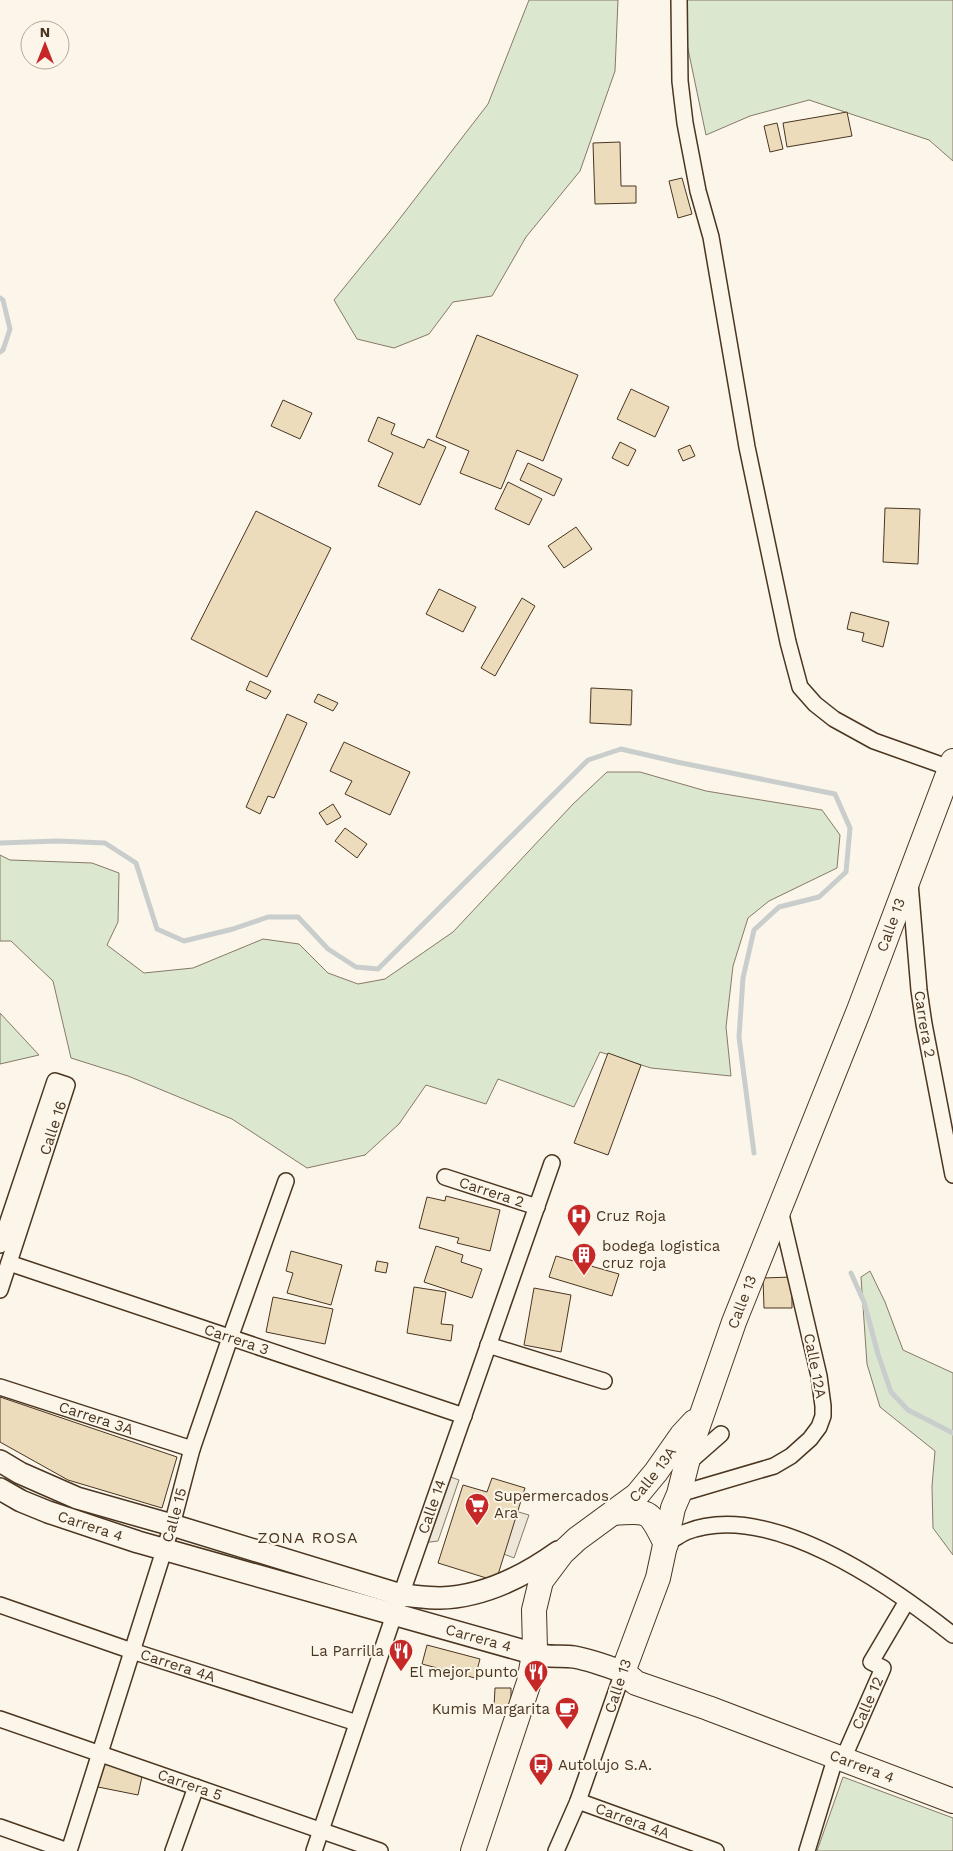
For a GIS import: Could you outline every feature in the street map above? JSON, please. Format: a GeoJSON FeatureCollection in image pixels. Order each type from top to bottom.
{"type":"FeatureCollection","features":[{"type":"Feature","properties":{"kind":"main road","name":"Calle 13"},"geometry":{"type":"LineString","coordinates":[[623,1672],[658,1578],[673,1508],[679,1494],[702,1413],[734,1322],[859,1010],[951,764]]}},
{"type":"Feature","properties":{"kind":"main road","name":"Calle 13A"},"geometry":{"type":"LineString","coordinates":[[473,1851],[529,1682],[535,1654],[534,1610],[541,1581],[562,1553],[577,1539],[636,1495],[682,1435],[702,1413]]}},
{"type":"Feature","properties":{"kind":"main road","name":"Carrera 4"},"geometry":{"type":"LineString","coordinates":[[0,1461],[28,1477],[77,1498],[401,1595],[439,1598],[483,1592],[532,1571],[577,1539]]}},
{"type":"Feature","properties":{"kind":"main road","name":"Carrera 4"},"geometry":{"type":"LineString","coordinates":[[0,1489],[21,1501],[48,1512],[164,1550],[535,1654],[573,1657],[601,1664],[623,1672],[636,1682],[953,1801]]}},
{"type":"Feature","properties":{"kind":"main road"},"geometry":{"type":"LineString","coordinates":[[613,1513],[642,1512],[651,1516],[666,1544]]}},
{"type":"Feature","properties":{"kind":"street"},"geometry":{"type":"LineString","coordinates":[[679,0],[680,81],[685,123],[698,191],[711,237],[747,447],[800,687],[815,704],[834,719],[874,741],[951,764]]}},
{"type":"Feature","properties":{"kind":"street","name":"Carrera 2"},"geometry":{"type":"LineString","coordinates":[[909,874],[919,990],[930,1061],[953,1174]]}},
{"type":"Feature","properties":{"kind":"street","name":"Calle 16"},"geometry":{"type":"LineString","coordinates":[[0,1245],[55,1080],[67,1085],[0,1290]]}},
{"type":"Feature","properties":{"kind":"street","name":"Calle 14"},"geometry":{"type":"LineString","coordinates":[[314,1851],[394,1615],[552,1163]]}},
{"type":"Feature","properties":{"kind":"street","name":"Carrera 2"},"geometry":{"type":"LineString","coordinates":[[445,1177],[537,1207]]}},
{"type":"Feature","properties":{"kind":"street","name":"Calle 15"},"geometry":{"type":"LineString","coordinates":[[68,1851],[172,1525],[192,1449],[286,1181]]}},
{"type":"Feature","properties":{"kind":"street","name":"Calle 12A"},"geometry":{"type":"LineString","coordinates":[[679,1494],[774,1466],[791,1456],[810,1439],[819,1427],[823,1406],[819,1376],[779,1208]]}},
{"type":"Feature","properties":{"kind":"street","name":"Carrera 3"},"geometry":{"type":"LineString","coordinates":[[9,1264],[464,1416]]}},
{"type":"Feature","properties":{"kind":"street"},"geometry":{"type":"LineString","coordinates":[[488,1345],[604,1381]]}},
{"type":"Feature","properties":{"kind":"street","name":"Carrera 3A"},"geometry":{"type":"LineString","coordinates":[[0,1388],[192,1449]]}},
{"type":"Feature","properties":{"kind":"street"},"geometry":{"type":"LineString","coordinates":[[687,1464],[721,1434]]}},
{"type":"Feature","properties":{"kind":"street"},"geometry":{"type":"LineString","coordinates":[[666,1544],[685,1532],[707,1527],[733,1525],[756,1528],[786,1536],[851,1565],[907,1601],[953,1635]]}},
{"type":"Feature","properties":{"kind":"street","name":"Calle 12"},"geometry":{"type":"LineString","coordinates":[[807,1851],[840,1757],[883,1668],[871,1662],[907,1601]]}},
{"type":"Feature","properties":{"kind":"street","name":"Carrera 4A"},"geometry":{"type":"LineString","coordinates":[[0,1605],[132,1651],[357,1723]]}},
{"type":"Feature","properties":{"kind":"street","name":"Calle 13"},"geometry":{"type":"LineString","coordinates":[[556,1851],[578,1801],[623,1672]]}},
{"type":"Feature","properties":{"kind":"street","name":"Carrera 5"},"geometry":{"type":"LineString","coordinates":[[0,1719],[380,1851]]}},
{"type":"Feature","properties":{"kind":"street"},"geometry":{"type":"LineString","coordinates":[[173,1851],[196,1787]]}},
{"type":"Feature","properties":{"kind":"street","name":"Carrera 4A"},"geometry":{"type":"LineString","coordinates":[[578,1801],[716,1851]]}},
{"type":"Feature","properties":{"kind":"street"},"geometry":{"type":"LineString","coordinates":[[0,1827],[68,1851]]}},
{"type":"Feature","properties":{"kind":"green space"},"geometry":{"type":"Polygon","coordinates":[[[529,0],[618,0],[615,71],[580,171],[526,237],[492,296],[453,302],[429,334],[394,348],[357,339],[334,300],[488,104],[529,0]]]}},
{"type":"Feature","properties":{"kind":"green space"},"geometry":{"type":"Polygon","coordinates":[[[685,0],[953,0],[953,161],[929,140],[809,100],[750,116],[706,135],[684,30],[685,0]]]}},
{"type":"Feature","properties":{"kind":"green space"},"geometry":{"type":"Polygon","coordinates":[[[607,772],[640,772],[706,791],[822,810],[840,835],[837,868],[769,901],[748,918],[733,966],[726,1027],[731,1076],[651,1068],[600,1052],[574,1107],[498,1079],[486,1104],[426,1085],[399,1124],[365,1155],[307,1168],[232,1119],[128,1076],[71,1058],[53,981],[11,941],[0,941],[0,855],[10,860],[92,863],[119,873],[118,922],[107,945],[144,973],[193,968],[263,939],[299,944],[328,973],[358,984],[385,979],[453,932],[573,804],[607,772]]]}},
{"type":"Feature","properties":{"kind":"green space"},"geometry":{"type":"Polygon","coordinates":[[[0,1013],[39,1055],[0,1064],[0,1013]]]}},
{"type":"Feature","properties":{"kind":"green space"},"geometry":{"type":"Polygon","coordinates":[[[870,1271],[885,1302],[903,1350],[953,1373],[953,1555],[933,1528],[932,1486],[935,1451],[880,1407],[867,1364],[861,1277],[870,1271]]]}},
{"type":"Feature","properties":{"kind":"green space"},"geometry":{"type":"Polygon","coordinates":[[[843,1777],[953,1818],[953,1851],[817,1851],[843,1777]]]}},
{"type":"Feature","properties":{"kind":"shaded area"},"geometry":{"type":"Polygon","coordinates":[[[445,1475],[459,1480],[438,1541],[422,1543],[445,1475]]]}},
{"type":"Feature","properties":{"kind":"shaded area"},"geometry":{"type":"Polygon","coordinates":[[[515,1511],[529,1515],[514,1558],[501,1553],[515,1511]]]}},
{"type":"Feature","properties":{"kind":"building"},"geometry":{"type":"Polygon","coordinates":[[[847,112],[852,136],[787,147],[783,123],[847,112]]]}},
{"type":"Feature","properties":{"kind":"building"},"geometry":{"type":"Polygon","coordinates":[[[777,123],[783,149],[770,152],[764,126],[777,123]]]}},
{"type":"Feature","properties":{"kind":"building"},"geometry":{"type":"Polygon","coordinates":[[[620,142],[621,186],[636,186],[636,203],[595,204],[593,143],[620,142]]]}},
{"type":"Feature","properties":{"kind":"building"},"geometry":{"type":"Polygon","coordinates":[[[682,178],[692,214],[678,218],[669,181],[682,178]]]}},
{"type":"Feature","properties":{"kind":"building"},"geometry":{"type":"Polygon","coordinates":[[[477,335],[578,375],[543,461],[517,450],[501,489],[460,473],[469,451],[436,437],[477,335]]]}},
{"type":"Feature","properties":{"kind":"building"},"geometry":{"type":"Polygon","coordinates":[[[631,389],[669,407],[655,437],[617,419],[631,389]]]}},
{"type":"Feature","properties":{"kind":"building"},"geometry":{"type":"Polygon","coordinates":[[[283,400],[312,413],[300,439],[271,426],[283,400]]]}},
{"type":"Feature","properties":{"kind":"building"},"geometry":{"type":"Polygon","coordinates":[[[378,417],[395,424],[391,434],[424,448],[428,439],[446,447],[420,505],[378,486],[393,453],[368,441],[378,417]]]}},
{"type":"Feature","properties":{"kind":"building"},"geometry":{"type":"Polygon","coordinates":[[[620,442],[636,450],[628,466],[612,458],[620,442]]]}},
{"type":"Feature","properties":{"kind":"building"},"geometry":{"type":"Polygon","coordinates":[[[690,445],[695,456],[683,461],[678,450],[690,445]]]}},
{"type":"Feature","properties":{"kind":"building"},"geometry":{"type":"Polygon","coordinates":[[[528,463],[562,479],[554,496],[520,480],[528,463]]]}},
{"type":"Feature","properties":{"kind":"building"},"geometry":{"type":"Polygon","coordinates":[[[508,482],[542,499],[529,525],[495,509],[508,482]]]}},
{"type":"Feature","properties":{"kind":"building"},"geometry":{"type":"Polygon","coordinates":[[[885,508],[920,509],[918,564],[883,562],[885,508]]]}},
{"type":"Feature","properties":{"kind":"building"},"geometry":{"type":"Polygon","coordinates":[[[256,511],[331,548],[267,677],[191,639],[256,511]]]}},
{"type":"Feature","properties":{"kind":"building"},"geometry":{"type":"Polygon","coordinates":[[[576,527],[592,549],[564,568],[548,546],[576,527]]]}},
{"type":"Feature","properties":{"kind":"building"},"geometry":{"type":"Polygon","coordinates":[[[439,589],[476,607],[463,632],[426,614],[439,589]]]}},
{"type":"Feature","properties":{"kind":"building"},"geometry":{"type":"Polygon","coordinates":[[[522,598],[535,606],[495,676],[481,668],[522,598]]]}},
{"type":"Feature","properties":{"kind":"building"},"geometry":{"type":"Polygon","coordinates":[[[851,612],[889,622],[883,647],[862,641],[864,633],[847,629],[851,612]]]}},
{"type":"Feature","properties":{"kind":"building"},"geometry":{"type":"Polygon","coordinates":[[[250,681],[271,691],[266,699],[246,690],[250,681]]]}},
{"type":"Feature","properties":{"kind":"building"},"geometry":{"type":"Polygon","coordinates":[[[591,688],[632,690],[631,725],[590,723],[591,688]]]}},
{"type":"Feature","properties":{"kind":"building"},"geometry":{"type":"Polygon","coordinates":[[[318,694],[338,703],[333,711],[314,702],[318,694]]]}},
{"type":"Feature","properties":{"kind":"building"},"geometry":{"type":"Polygon","coordinates":[[[287,714],[307,723],[274,798],[268,796],[260,814],[246,807],[287,714]]]}},
{"type":"Feature","properties":{"kind":"building"},"geometry":{"type":"Polygon","coordinates":[[[344,742],[410,772],[390,815],[345,794],[352,781],[330,771],[344,742]]]}},
{"type":"Feature","properties":{"kind":"building"},"geometry":{"type":"Polygon","coordinates":[[[333,804],[341,817],[327,825],[319,813],[333,804]]]}},
{"type":"Feature","properties":{"kind":"building"},"geometry":{"type":"Polygon","coordinates":[[[345,828],[367,844],[357,858],[335,841],[345,828]]]}},
{"type":"Feature","properties":{"kind":"building"},"geometry":{"type":"Polygon","coordinates":[[[608,1053],[641,1065],[608,1155],[574,1143],[608,1053]]]}},
{"type":"Feature","properties":{"kind":"building"},"geometry":{"type":"Polygon","coordinates":[[[446,1196],[500,1210],[490,1251],[457,1243],[459,1238],[419,1228],[427,1197],[445,1201],[446,1196]]]}},
{"type":"Feature","properties":{"kind":"building"},"geometry":{"type":"Polygon","coordinates":[[[436,1246],[463,1255],[461,1262],[482,1269],[472,1298],[424,1282],[436,1246]]]}},
{"type":"Feature","properties":{"kind":"building"},"geometry":{"type":"Polygon","coordinates":[[[291,1251],[342,1265],[331,1305],[287,1293],[293,1273],[286,1271],[291,1251]]]}},
{"type":"Feature","properties":{"kind":"building","name":"bodega logistica cruz roja"},"geometry":{"type":"Polygon","coordinates":[[[556,1256],[619,1274],[612,1296],[549,1277],[556,1256]]]}},
{"type":"Feature","properties":{"kind":"building"},"geometry":{"type":"Polygon","coordinates":[[[377,1261],[388,1263],[386,1273],[375,1271],[377,1261]]]}},
{"type":"Feature","properties":{"kind":"building"},"geometry":{"type":"Polygon","coordinates":[[[792,1277],[792,1308],[764,1308],[763,1278],[792,1277]]]}},
{"type":"Feature","properties":{"kind":"building"},"geometry":{"type":"Polygon","coordinates":[[[414,1287],[446,1292],[441,1324],[453,1325],[451,1341],[407,1333],[414,1287]]]}},
{"type":"Feature","properties":{"kind":"building"},"geometry":{"type":"Polygon","coordinates":[[[534,1288],[571,1295],[561,1352],[524,1345],[534,1288]]]}},
{"type":"Feature","properties":{"kind":"building"},"geometry":{"type":"Polygon","coordinates":[[[273,1297],[333,1309],[325,1344],[266,1332],[273,1297]]]}},
{"type":"Feature","properties":{"kind":"building"},"geometry":{"type":"Polygon","coordinates":[[[0,1397],[177,1457],[162,1508],[68,1480],[0,1442],[0,1397]]]}},
{"type":"Feature","properties":{"kind":"building"},"geometry":{"type":"Polygon","coordinates":[[[492,1478],[525,1488],[496,1581],[438,1563],[463,1485],[487,1492],[492,1478]]]}},
{"type":"Feature","properties":{"kind":"building"},"geometry":{"type":"Polygon","coordinates":[[[427,1645],[480,1659],[475,1678],[422,1664],[427,1645]]]}},
{"type":"Feature","properties":{"kind":"building"},"geometry":{"type":"Polygon","coordinates":[[[495,1688],[511,1688],[511,1707],[494,1707],[495,1688]]]}},
{"type":"Feature","properties":{"kind":"building"},"geometry":{"type":"Polygon","coordinates":[[[103,1764],[143,1772],[138,1795],[98,1787],[103,1764]]]}},
{"type":"Feature","properties":{"kind":"waterway"},"geometry":{"type":"LineString","coordinates":[[0,298],[3,300],[10,329],[3,350],[0,352]]}},
{"type":"Feature","properties":{"kind":"waterway"},"geometry":{"type":"LineString","coordinates":[[0,843],[58,841],[105,843],[136,863],[157,929],[184,941],[233,929],[268,917],[298,917],[328,949],[356,967],[378,969],[588,760],[621,749],[835,794],[850,828],[846,872],[819,897],[779,907],[754,930],[743,978],[739,1037],[754,1153]]}},
{"type":"Feature","properties":{"kind":"waterway"},"geometry":{"type":"LineString","coordinates":[[851,1273],[864,1302],[878,1354],[891,1392],[908,1410],[953,1433]]}},
{"type":"Feature","properties":{"kind":"place","name":"Cruz Roja"},"geometry":{"type":"Point","coordinates":[579,1237]}},
{"type":"Feature","properties":{"kind":"place","name":"bodega logistica cruz roja"},"geometry":{"type":"Point","coordinates":[584,1276]}},
{"type":"Feature","properties":{"kind":"place","name":"Supermercados Ara"},"geometry":{"type":"Point","coordinates":[477,1526]}},
{"type":"Feature","properties":{"kind":"place","name":"La Parrilla"},"geometry":{"type":"Point","coordinates":[401,1672]}},
{"type":"Feature","properties":{"kind":"place","name":"El mejor punto"},"geometry":{"type":"Point","coordinates":[536,1693]}},
{"type":"Feature","properties":{"kind":"place","name":"Kumis Margarita"},"geometry":{"type":"Point","coordinates":[567,1730]}},
{"type":"Feature","properties":{"kind":"place","name":"Autolujo S.A."},"geometry":{"type":"Point","coordinates":[541,1786]}},
{"type":"Feature","properties":{"kind":"district","name":"ZONA ROSA"},"geometry":{"type":"Point","coordinates":[308,1537]}}]}
